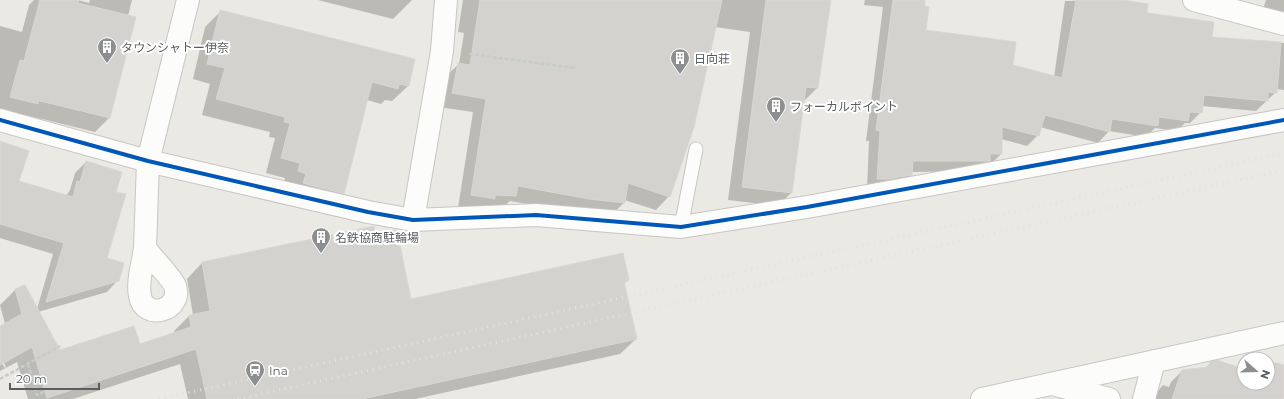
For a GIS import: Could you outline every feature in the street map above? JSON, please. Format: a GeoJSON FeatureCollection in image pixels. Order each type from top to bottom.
{"type":"FeatureCollection","features":[{"type":"Feature","properties":{"kind":"street"},"geometry":{"type":"LineString","coordinates":[[145,248],[148,161],[188,0]]}},
{"type":"Feature","properties":{"kind":"street"},"geometry":{"type":"LineString","coordinates":[[413,220],[442,51],[446,0]]}},
{"type":"Feature","properties":{"kind":"street"},"geometry":{"type":"LineString","coordinates":[[1194,0],[1284,24]]}},
{"type":"Feature","properties":{"kind":"street"},"geometry":{"type":"LineString","coordinates":[[0,120],[148,161],[368,212],[413,220],[536,216],[682,227],[807,208],[1284,120]]}},
{"type":"Feature","properties":{"kind":"street"},"geometry":{"type":"LineString","coordinates":[[982,399],[1284,333]]}},
{"type":"Feature","properties":{"kind":"street"},"geometry":{"type":"LineString","coordinates":[[1144,399],[1154,361]]}},
{"type":"Feature","properties":{"kind":"street"},"geometry":{"type":"LineString","coordinates":[[1052,384],[1109,399]]}},
{"type":"Feature","properties":{"kind":"lane"},"geometry":{"type":"LineString","coordinates":[[682,227],[696,149]]}},
{"type":"Feature","properties":{"kind":"path"},"geometry":{"type":"LineString","coordinates":[[442,51],[575,68]]}},
{"type":"Feature","properties":{"kind":"path"},"geometry":{"type":"LineString","coordinates":[[0,379],[60,346]]}},
{"type":"Feature","properties":{"kind":"path"},"geometry":{"type":"LineString","coordinates":[[28,364],[37,395],[46,392]]}},
{"type":"Feature","properties":{"kind":"building"},"geometry":{"type":"Polygon","coordinates":[[[40,0],[79,0],[78,3],[136,17],[110,118],[39,101],[38,104],[10,97],[20,60],[24,61],[40,0]]]}},
{"type":"Feature","properties":{"kind":"building"},"geometry":{"type":"Polygon","coordinates":[[[480,0],[722,0],[694,127],[670,197],[628,183],[625,203],[589,199],[518,186],[516,196],[495,195],[495,199],[471,195],[486,99],[452,93],[458,63],[470,65],[480,0]]]}},
{"type":"Feature","properties":{"kind":"building","name":"フォーカルポイント"},"geometry":{"type":"Polygon","coordinates":[[[766,0],[831,0],[818,88],[806,87],[792,193],[742,187],[766,0]]]}},
{"type":"Feature","properties":{"kind":"building"},"geometry":{"type":"Polygon","coordinates":[[[893,0],[925,0],[925,6],[929,7],[926,30],[1016,42],[1013,65],[1062,78],[1076,0],[1123,0],[1148,4],[1147,13],[1214,22],[1212,37],[1281,42],[1277,93],[1268,92],[1268,101],[1204,95],[1202,113],[1190,112],[1188,121],[1159,117],[1158,126],[1112,119],[1110,132],[1045,115],[1039,136],[1002,127],[1002,154],[990,154],[990,161],[913,161],[912,175],[889,179],[877,179],[880,131],[876,130],[893,0]]]}},
{"type":"Feature","properties":{"kind":"building"},"geometry":{"type":"Polygon","coordinates":[[[220,10],[415,59],[409,86],[399,84],[398,89],[372,82],[344,194],[303,183],[306,174],[298,171],[300,163],[281,158],[290,123],[284,122],[285,117],[216,99],[225,68],[207,64],[220,10]]]}},
{"type":"Feature","properties":{"kind":"building"},"geometry":{"type":"Polygon","coordinates":[[[0,141],[29,151],[19,181],[73,197],[77,181],[80,182],[86,161],[122,172],[116,192],[126,194],[107,258],[124,263],[119,281],[46,302],[64,243],[0,224],[0,141]]]}},
{"type":"Feature","properties":{"kind":"building"},"geometry":{"type":"Polygon","coordinates":[[[374,226],[375,234],[397,230],[411,299],[623,253],[629,280],[624,282],[637,339],[362,399],[207,399],[196,349],[47,398],[32,347],[0,365],[0,326],[22,314],[15,289],[25,285],[60,350],[134,326],[140,344],[191,327],[189,315],[210,311],[202,262],[374,226]]]}},
{"type":"Feature","properties":{"kind":"building"},"geometry":{"type":"Polygon","coordinates":[[[1217,360],[1236,366],[1236,391],[1276,391],[1276,363],[1284,365],[1284,399],[1172,399],[1182,370],[1208,367],[1210,362],[1217,360]]]}},
{"type":"Feature","properties":{"kind":"railway"},"geometry":{"type":"LineString","coordinates":[[159,399],[1284,153]]}},
{"type":"Feature","properties":{"kind":"railway"},"geometry":{"type":"LineString","coordinates":[[238,399],[1284,170]]}},
{"type":"Feature","properties":{"kind":"cycle path"},"geometry":{"type":"LineString","coordinates":[[0,120],[148,161],[368,212],[413,220],[536,215],[681,227],[807,207],[1284,120]]}},
{"type":"Feature","properties":{"kind":"place","name":"タウンシャトー伊奈"},"geometry":{"type":"Point","coordinates":[107,64]}},
{"type":"Feature","properties":{"kind":"place","name":"日向荘"},"geometry":{"type":"Point","coordinates":[680,75]}},
{"type":"Feature","properties":{"kind":"place","name":"フォーカルポイント"},"geometry":{"type":"Point","coordinates":[776,123]}},
{"type":"Feature","properties":{"kind":"place","name":"名鉄協商駐輪場"},"geometry":{"type":"Point","coordinates":[321,254]}},
{"type":"Feature","properties":{"kind":"place","name":"Ina"},"geometry":{"type":"Point","coordinates":[255,387]}}]}
